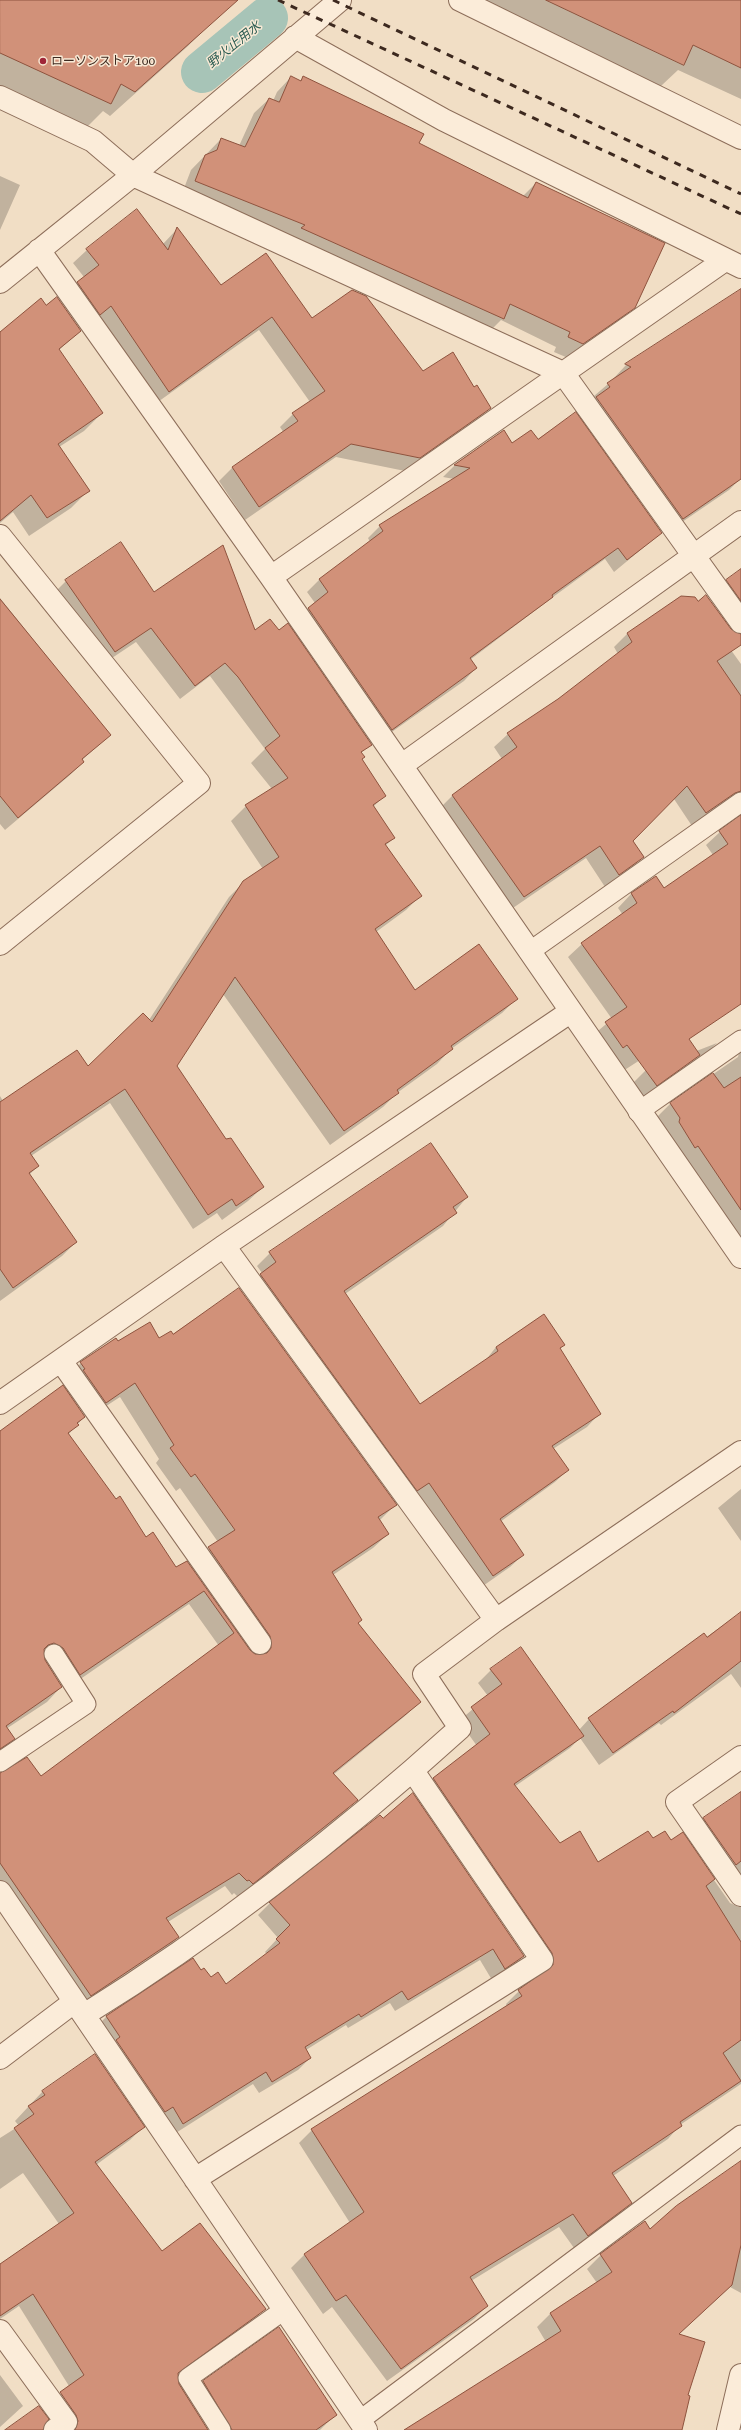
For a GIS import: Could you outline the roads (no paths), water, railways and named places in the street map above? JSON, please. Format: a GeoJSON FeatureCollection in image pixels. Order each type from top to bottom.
{"type":"FeatureCollection","features":[{"type":"Feature","properties":{"kind":"street"},"geometry":{"type":"LineString","coordinates":[[0,282],[133,175],[340,0]]}},
{"type":"Feature","properties":{"kind":"street"},"geometry":{"type":"LineString","coordinates":[[460,0],[741,138]]}},
{"type":"Feature","properties":{"kind":"street"},"geometry":{"type":"LineString","coordinates":[[295,37],[444,120],[733,263]]}},
{"type":"Feature","properties":{"kind":"street"},"geometry":{"type":"LineString","coordinates":[[0,97],[93,141],[133,175],[563,373],[694,554],[741,622]]}},
{"type":"Feature","properties":{"kind":"street"},"geometry":{"type":"LineString","coordinates":[[39,250],[271,577],[402,765],[638,1112],[741,1258]]}},
{"type":"Feature","properties":{"kind":"street"},"geometry":{"type":"LineString","coordinates":[[271,577],[563,373],[733,263]]}},
{"type":"Feature","properties":{"kind":"street"},"geometry":{"type":"LineString","coordinates":[[402,765],[694,554],[741,522]]}},
{"type":"Feature","properties":{"kind":"street"},"geometry":{"type":"LineString","coordinates":[[0,536],[199,783],[0,944]]}},
{"type":"Feature","properties":{"kind":"street"},"geometry":{"type":"LineString","coordinates":[[0,1403],[62,1362],[224,1246],[570,1012]]}},
{"type":"Feature","properties":{"kind":"street"},"geometry":{"type":"LineString","coordinates":[[224,1246],[496,1620]]}},
{"type":"Feature","properties":{"kind":"street"},"geometry":{"type":"LineString","coordinates":[[62,1362],[260,1643]]}},
{"type":"Feature","properties":{"kind":"street"},"geometry":{"type":"LineString","coordinates":[[0,2058],[258,1898],[413,1771],[460,1728],[424,1674],[496,1620],[741,1452]]}},
{"type":"Feature","properties":{"kind":"street"},"geometry":{"type":"LineString","coordinates":[[741,1757],[677,1802],[741,1895]]}},
{"type":"Feature","properties":{"kind":"street"},"geometry":{"type":"LineString","coordinates":[[195,2179],[542,1960],[413,1771]]}},
{"type":"Feature","properties":{"kind":"street"},"geometry":{"type":"LineString","coordinates":[[0,1892],[363,2425]]}},
{"type":"Feature","properties":{"kind":"street"},"geometry":{"type":"LineString","coordinates":[[0,2331],[66,2422],[55,2430]]}},
{"type":"Feature","properties":{"kind":"street"},"geometry":{"type":"LineString","coordinates":[[728,2430],[741,2375]]}},
{"type":"Feature","properties":{"kind":"lane"},"geometry":{"type":"LineString","coordinates":[[528,952],[741,802]]}},
{"type":"Feature","properties":{"kind":"lane"},"geometry":{"type":"LineString","coordinates":[[638,1112],[741,1040]]}},
{"type":"Feature","properties":{"kind":"lane"},"geometry":{"type":"LineString","coordinates":[[0,1762],[86,1704],[54,1654]]}},
{"type":"Feature","properties":{"kind":"lane"},"geometry":{"type":"LineString","coordinates":[[363,2425],[741,2135]]}},
{"type":"Feature","properties":{"kind":"lane"},"geometry":{"type":"LineString","coordinates":[[221,2430],[188,2378],[284,2310]]}},
{"type":"Feature","properties":{"kind":"waterway","name":"野火止用水"},"geometry":{"type":"LineString","coordinates":[[202,72],[267,18]]}},
{"type":"Feature","properties":{"kind":"railway"},"geometry":{"type":"LineString","coordinates":[[278,0],[741,214]]}},
{"type":"Feature","properties":{"kind":"railway"},"geometry":{"type":"LineString","coordinates":[[333,0],[741,194]]}},
{"type":"Feature","properties":{"kind":"place","name":"ローソンストア100"},"geometry":{"type":"Point","coordinates":[43,61]}}]}
